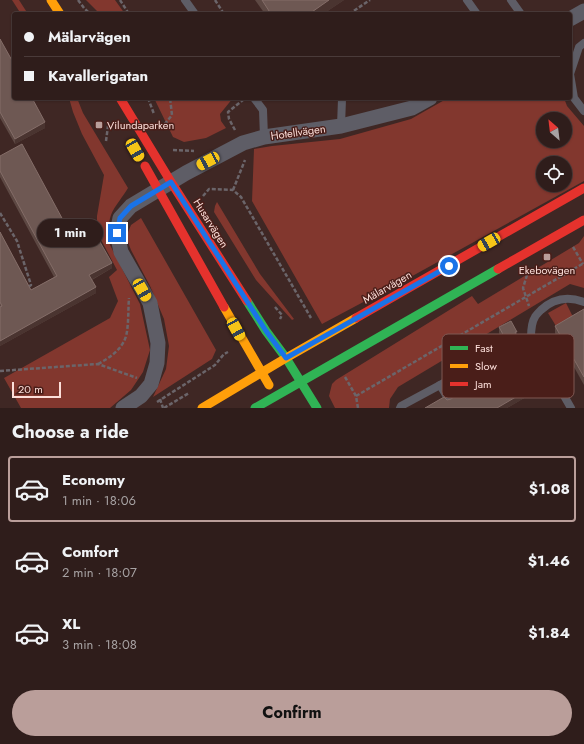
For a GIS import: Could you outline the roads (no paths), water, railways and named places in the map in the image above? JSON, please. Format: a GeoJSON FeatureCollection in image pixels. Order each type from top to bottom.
{"type":"FeatureCollection","features":[{"type":"Feature","properties":{"kind":"main road"},"geometry":{"type":"LineString","coordinates":[[51,0],[59,12]]}},
{"type":"Feature","properties":{"kind":"main road","name":"Husarvägen"},"geometry":{"type":"LineString","coordinates":[[121,100],[171,182],[266,331],[301,381]]}},
{"type":"Feature","properties":{"kind":"main road"},"geometry":{"type":"LineString","coordinates":[[139,157],[261,373],[278,399]]}},
{"type":"Feature","properties":{"kind":"main road","name":"Mälarvägen"},"geometry":{"type":"LineString","coordinates":[[202,408],[286,358],[584,188]]}},
{"type":"Feature","properties":{"kind":"main road"},"geometry":{"type":"LineString","coordinates":[[255,408],[278,399],[301,381],[584,220]]}},
{"type":"Feature","properties":{"kind":"main road"},"geometry":{"type":"LineString","coordinates":[[301,381],[317,408]]}},
{"type":"Feature","properties":{"kind":"street"},"geometry":{"type":"LineString","coordinates":[[572,18],[584,11]]}},
{"type":"Feature","properties":{"kind":"street","name":"Hotellvägen"},"geometry":{"type":"LineString","coordinates":[[123,408],[141,396],[151,384],[157,363],[158,343],[150,303],[121,252],[117,233],[120,218],[131,206],[186,173],[243,143],[264,137],[341,126],[412,108],[426,100]]}},
{"type":"Feature","properties":{"kind":"lane"},"geometry":{"type":"LineString","coordinates":[[186,0],[194,12]]}},
{"type":"Feature","properties":{"kind":"lane"},"geometry":{"type":"LineString","coordinates":[[467,0],[476,12]]}},
{"type":"Feature","properties":{"kind":"lane"},"geometry":{"type":"LineString","coordinates":[[511,0],[520,12]]}},
{"type":"Feature","properties":{"kind":"lane"},"geometry":{"type":"LineString","coordinates":[[572,68],[579,47],[584,43]]}},
{"type":"Feature","properties":{"kind":"lane"},"geometry":{"type":"LineString","coordinates":[[572,86],[574,98],[584,111]]}},
{"type":"Feature","properties":{"kind":"lane"},"geometry":{"type":"LineString","coordinates":[[256,100],[263,110],[264,137]]}},
{"type":"Feature","properties":{"kind":"lane"},"geometry":{"type":"LineString","coordinates":[[341,126],[342,100]]}},
{"type":"Feature","properties":{"kind":"lane"},"geometry":{"type":"LineString","coordinates":[[531,334],[531,327],[535,317],[545,307],[557,300],[568,298],[584,302]]}},
{"type":"Feature","properties":{"kind":"lane"},"geometry":{"type":"LineString","coordinates":[[400,408],[400,406],[440,385],[442,388]]}},
{"type":"Feature","properties":{"kind":"lane"},"geometry":{"type":"LineString","coordinates":[[564,398],[570,408]]}},
{"type":"Feature","properties":{"kind":"place","name":"Vilundaparken"},"geometry":{"type":"Point","coordinates":[99,125]}},
{"type":"Feature","properties":{"kind":"place","name":"Ekebovägen"},"geometry":{"type":"Point","coordinates":[547,257]}}]}
